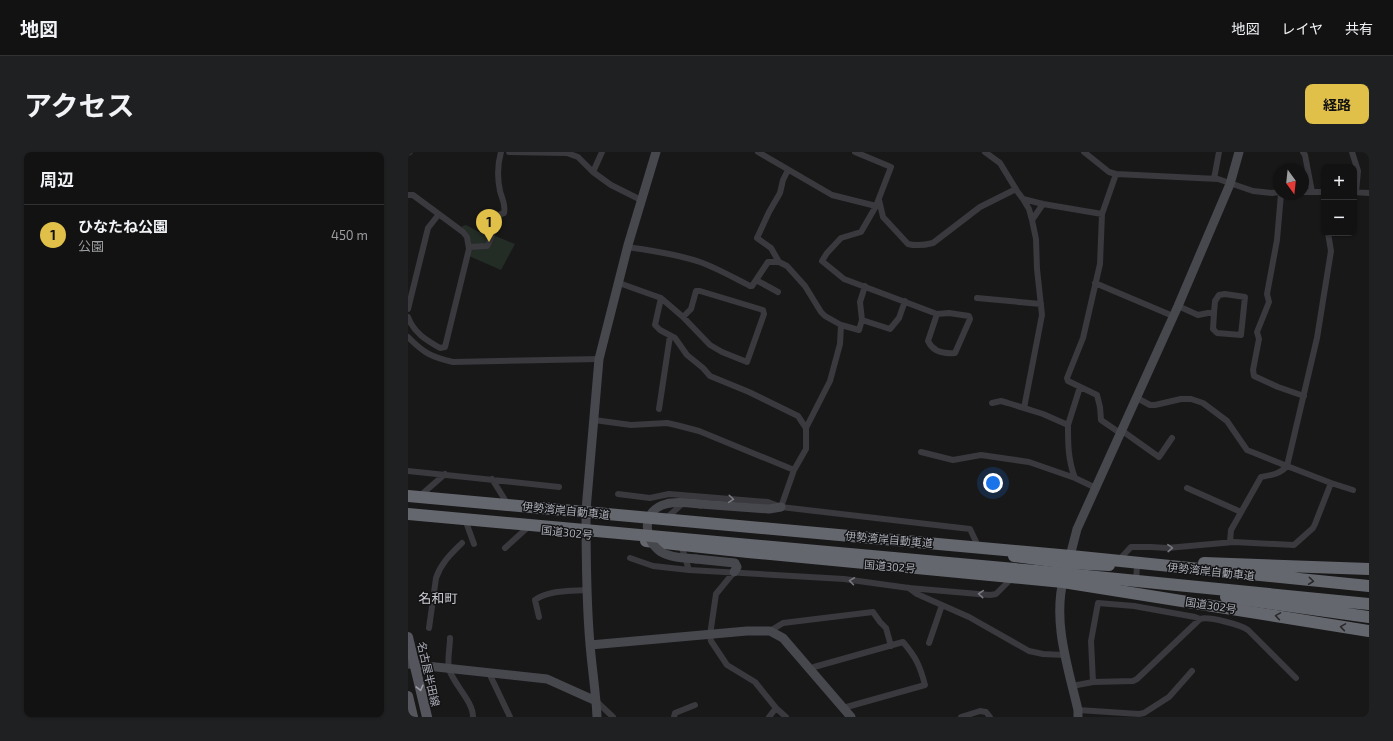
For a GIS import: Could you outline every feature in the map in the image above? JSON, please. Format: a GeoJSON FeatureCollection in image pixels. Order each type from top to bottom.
{"type":"FeatureCollection","features":[{"type":"Feature","properties":{"kind":"highway","name":"国道302号"},"geometry":{"type":"LineString","coordinates":[[408,495],[586,510],[670,515],[981,552],[1191,571],[1312,570],[1369,566]]}},
{"type":"Feature","properties":{"kind":"highway","name":"伊勢湾岸自動車道"},"geometry":{"type":"LineString","coordinates":[[408,495],[1069,560],[1369,586]]}},
{"type":"Feature","properties":{"kind":"highway","name":"国道302号"},"geometry":{"type":"LineString","coordinates":[[408,515],[681,545],[1063,582],[1135,600],[1316,622],[1369,631]]}},
{"type":"Feature","properties":{"kind":"highway","name":"伊勢湾岸自動車道"},"geometry":{"type":"LineString","coordinates":[[408,515],[1036,571],[1369,604]]}},
{"type":"Feature","properties":{"kind":"highway"},"geometry":{"type":"LineString","coordinates":[[1069,560],[1369,569]]}},
{"type":"Feature","properties":{"kind":"highway"},"geometry":{"type":"LineString","coordinates":[[1036,571],[1369,617]]}},
{"type":"Feature","properties":{"kind":"main road","name":"名古屋半田線"},"geometry":{"type":"LineString","coordinates":[[408,637],[411,665],[427,717]]}},
{"type":"Feature","properties":{"kind":"main road"},"geometry":{"type":"LineString","coordinates":[[408,696],[413,717]]}},
{"type":"Feature","properties":{"kind":"street"},"geometry":{"type":"LineString","coordinates":[[469,247],[486,246],[491,239],[495,219],[499,214],[504,213],[504,202],[500,192],[497,168],[501,152]]}},
{"type":"Feature","properties":{"kind":"street"},"geometry":{"type":"LineString","coordinates":[[509,152],[567,153],[578,157],[593,172],[611,185],[641,200]]}},
{"type":"Feature","properties":{"kind":"street"},"geometry":{"type":"LineString","coordinates":[[593,172],[602,152]]}},
{"type":"Feature","properties":{"kind":"street"},"geometry":{"type":"LineString","coordinates":[[598,717],[586,590],[586,510],[599,359],[628,247],[656,152]]}},
{"type":"Feature","properties":{"kind":"street"},"geometry":{"type":"LineString","coordinates":[[758,152],[832,195],[876,206]]}},
{"type":"Feature","properties":{"kind":"street"},"geometry":{"type":"LineString","coordinates":[[855,152],[890,167],[876,206],[861,232],[842,238],[827,253],[822,261],[844,279],[937,314],[949,313],[969,316],[970,319],[955,353],[942,354],[928,342],[937,314]]}},
{"type":"Feature","properties":{"kind":"street"},"geometry":{"type":"LineString","coordinates":[[985,152],[1000,163],[1029,209],[1036,239],[1041,322],[1024,408]]}},
{"type":"Feature","properties":{"kind":"street"},"geometry":{"type":"LineString","coordinates":[[1084,152],[1109,172],[1116,174],[1218,179],[1253,191],[1273,193]]}},
{"type":"Feature","properties":{"kind":"street"},"geometry":{"type":"LineString","coordinates":[[1214,179],[1220,152]]}},
{"type":"Feature","properties":{"kind":"street"},"geometry":{"type":"LineString","coordinates":[[1192,671],[1169,697],[1144,713],[1078,714],[1064,655],[1060,607],[1063,582],[1077,529],[1178,306],[1230,184],[1239,152]]}},
{"type":"Feature","properties":{"kind":"street"},"geometry":{"type":"LineString","coordinates":[[1303,152],[1305,155],[1312,192],[1321,192]]}},
{"type":"Feature","properties":{"kind":"street"},"geometry":{"type":"LineString","coordinates":[[1352,152],[1356,164]]}},
{"type":"Feature","properties":{"kind":"street"},"geometry":{"type":"LineString","coordinates":[[1357,168],[1357,178]]}},
{"type":"Feature","properties":{"kind":"street"},"geometry":{"type":"LineString","coordinates":[[779,262],[777,256],[771,248],[757,238],[780,193],[783,180],[788,170]]}},
{"type":"Feature","properties":{"kind":"street"},"geometry":{"type":"LineString","coordinates":[[1116,174],[1102,214],[1100,264],[1083,338],[1067,378],[1068,381],[1097,395],[1101,420],[1159,457],[1172,438]]}},
{"type":"Feature","properties":{"kind":"street"},"geometry":{"type":"LineString","coordinates":[[879,199],[883,217],[908,244],[927,244],[933,243],[980,207],[1016,189]]}},
{"type":"Feature","properties":{"kind":"street"},"geometry":{"type":"LineString","coordinates":[[1357,192],[1369,193]]}},
{"type":"Feature","properties":{"kind":"street"},"geometry":{"type":"LineString","coordinates":[[408,195],[413,195],[463,232],[467,237],[469,247],[445,347],[440,348],[424,339],[414,329],[408,317]]}},
{"type":"Feature","properties":{"kind":"street"},"geometry":{"type":"LineString","coordinates":[[1023,199],[1102,214]]}},
{"type":"Feature","properties":{"kind":"street"},"geometry":{"type":"LineString","coordinates":[[1280,200],[1277,240],[1267,294],[1268,302],[1257,332],[1259,339],[1253,370],[1254,376],[1278,387],[1304,396]]}},
{"type":"Feature","properties":{"kind":"street"},"geometry":{"type":"LineString","coordinates":[[1032,220],[1043,204]]}},
{"type":"Feature","properties":{"kind":"street"},"geometry":{"type":"LineString","coordinates":[[408,309],[428,228],[439,214]]}},
{"type":"Feature","properties":{"kind":"street"},"geometry":{"type":"LineString","coordinates":[[1230,542],[1231,530],[1261,477],[1277,474],[1288,466],[1318,338],[1331,251],[1328,236]]}},
{"type":"Feature","properties":{"kind":"street"},"geometry":{"type":"LineString","coordinates":[[628,247],[699,262],[750,286],[752,286],[768,262],[779,262],[787,266],[800,280],[825,316],[841,325],[859,330],[862,320],[860,302],[865,286]]}},
{"type":"Feature","properties":{"kind":"street"},"geometry":{"type":"LineString","coordinates":[[756,280],[778,292]]}},
{"type":"Feature","properties":{"kind":"street"},"geometry":{"type":"LineString","coordinates":[[619,283],[661,298],[683,317],[710,345],[722,352],[747,362],[764,314],[763,310],[696,291],[691,309],[683,317]]}},
{"type":"Feature","properties":{"kind":"street"},"geometry":{"type":"LineString","coordinates":[[1095,283],[1173,316]]}},
{"type":"Feature","properties":{"kind":"street"},"geometry":{"type":"LineString","coordinates":[[1225,294],[1245,297],[1241,335],[1217,333],[1213,329],[1214,313],[1215,302],[1219,295],[1225,294]]}},
{"type":"Feature","properties":{"kind":"street"},"geometry":{"type":"LineString","coordinates":[[661,298],[655,325],[660,330],[675,338],[687,354],[710,376],[749,392],[798,416],[806,428]]}},
{"type":"Feature","properties":{"kind":"street"},"geometry":{"type":"LineString","coordinates":[[977,298],[1041,304]]}},
{"type":"Feature","properties":{"kind":"street"},"geometry":{"type":"LineString","coordinates":[[862,320],[890,329],[899,318],[905,301]]}},
{"type":"Feature","properties":{"kind":"street"},"geometry":{"type":"LineString","coordinates":[[1178,306],[1198,315],[1208,312],[1214,313]]}},
{"type":"Feature","properties":{"kind":"street"},"geometry":{"type":"LineString","coordinates":[[781,508],[794,470],[806,449],[806,428],[830,381],[840,344],[841,325]]}},
{"type":"Feature","properties":{"kind":"street"},"geometry":{"type":"LineString","coordinates":[[659,409],[670,336]]}},
{"type":"Feature","properties":{"kind":"street"},"geometry":{"type":"LineString","coordinates":[[408,337],[416,346],[434,357],[453,362],[599,359]]}},
{"type":"Feature","properties":{"kind":"street"},"geometry":{"type":"LineString","coordinates":[[1075,478],[1071,466],[1068,445],[1068,425],[1080,387]]}},
{"type":"Feature","properties":{"kind":"street"},"geometry":{"type":"LineString","coordinates":[[1137,398],[1150,405],[1181,399],[1191,399],[1203,403],[1227,420],[1247,450],[1331,483],[1353,490]]}},
{"type":"Feature","properties":{"kind":"street"},"geometry":{"type":"LineString","coordinates":[[992,403],[1001,401],[1043,414],[1068,425]]}},
{"type":"Feature","properties":{"kind":"street"},"geometry":{"type":"LineString","coordinates":[[594,420],[631,425],[666,423],[676,425],[699,431],[794,470]]}},
{"type":"Feature","properties":{"kind":"street"},"geometry":{"type":"LineString","coordinates":[[921,452],[953,460],[981,455],[1029,462],[1075,478],[1096,488]]}},
{"type":"Feature","properties":{"kind":"street"},"geometry":{"type":"LineString","coordinates":[[408,471],[559,487]]}},
{"type":"Feature","properties":{"kind":"street"},"geometry":{"type":"LineString","coordinates":[[421,496],[445,474]]}},
{"type":"Feature","properties":{"kind":"street"},"geometry":{"type":"LineString","coordinates":[[492,479],[507,503]]}},
{"type":"Feature","properties":{"kind":"street"},"geometry":{"type":"LineString","coordinates":[[1114,565],[1131,547],[1151,546],[1167,548],[1230,542],[1294,545],[1313,528],[1331,483]]}},
{"type":"Feature","properties":{"kind":"street"},"geometry":{"type":"LineString","coordinates":[[1187,488],[1241,512]]}},
{"type":"Feature","properties":{"kind":"street"},"geometry":{"type":"LineString","coordinates":[[618,494],[650,498],[669,494],[768,502],[781,508]]}},
{"type":"Feature","properties":{"kind":"street"},"geometry":{"type":"LineString","coordinates":[[670,515],[692,496]]}},
{"type":"Feature","properties":{"kind":"street"},"geometry":{"type":"LineString","coordinates":[[786,717],[776,708],[755,682],[728,665],[711,641],[710,634],[716,594],[734,572],[737,567],[735,563],[674,557],[662,552],[652,544],[649,539],[648,532],[650,516],[658,506],[677,502],[769,509],[781,508],[970,529],[981,552]]}},
{"type":"Feature","properties":{"kind":"street"},"geometry":{"type":"LineString","coordinates":[[466,522],[474,544]]}},
{"type":"Feature","properties":{"kind":"street"},"geometry":{"type":"LineString","coordinates":[[505,548],[527,528]]}},
{"type":"Feature","properties":{"kind":"street"},"geometry":{"type":"LineString","coordinates":[[429,628],[438,571],[443,562],[462,542]]}},
{"type":"Feature","properties":{"kind":"street"},"geometry":{"type":"LineString","coordinates":[[681,545],[689,570]]}},
{"type":"Feature","properties":{"kind":"street"},"geometry":{"type":"LineString","coordinates":[[630,558],[654,566],[689,570],[844,579],[909,588],[990,595],[996,594],[1013,577]]}},
{"type":"Feature","properties":{"kind":"street"},"geometry":{"type":"LineString","coordinates":[[1135,600],[1137,566]]}},
{"type":"Feature","properties":{"kind":"street"},"geometry":{"type":"LineString","coordinates":[[909,588],[917,594],[969,616],[1029,651],[1042,654],[1064,655]]}},
{"type":"Feature","properties":{"kind":"street"},"geometry":{"type":"LineString","coordinates":[[538,616],[535,600],[538,598],[562,591],[586,590]]}},
{"type":"Feature","properties":{"kind":"street"},"geometry":{"type":"LineString","coordinates":[[1093,682],[1091,641],[1098,603],[1135,600],[1200,619],[1208,618],[1242,626],[1254,635],[1296,678]]}},
{"type":"Feature","properties":{"kind":"street"},"geometry":{"type":"LineString","coordinates":[[929,643],[942,605]]}},
{"type":"Feature","properties":{"kind":"street"},"geometry":{"type":"LineString","coordinates":[[770,631],[782,623],[873,612],[886,628],[892,646]]}},
{"type":"Feature","properties":{"kind":"street"},"geometry":{"type":"LineString","coordinates":[[1072,686],[1093,682],[1133,681],[1137,679],[1200,619]]}},
{"type":"Feature","properties":{"kind":"street"},"geometry":{"type":"LineString","coordinates":[[590,645],[747,630],[770,631],[783,638],[851,717]]}},
{"type":"Feature","properties":{"kind":"street"},"geometry":{"type":"LineString","coordinates":[[450,638],[449,668],[453,678],[473,710],[473,717]]}},
{"type":"Feature","properties":{"kind":"street"},"geometry":{"type":"LineString","coordinates":[[811,671],[814,667],[903,642],[908,647],[917,660],[925,685],[843,708]]}},
{"type":"Feature","properties":{"kind":"street"},"geometry":{"type":"LineString","coordinates":[[411,665],[547,679],[596,701],[613,717]]}},
{"type":"Feature","properties":{"kind":"street"},"geometry":{"type":"LineString","coordinates":[[489,673],[510,717]]}},
{"type":"Feature","properties":{"kind":"street"},"geometry":{"type":"LineString","coordinates":[[674,717],[675,713],[695,705]]}},
{"type":"Feature","properties":{"kind":"street"},"geometry":{"type":"LineString","coordinates":[[769,717],[776,708]]}},
{"type":"Feature","properties":{"kind":"street"},"geometry":{"type":"LineString","coordinates":[[961,717],[980,711],[986,712],[990,717]]}},
{"type":"Feature","properties":{"kind":"shaded area"},"geometry":{"type":"Polygon","coordinates":[[[492,218],[495,220],[493,235],[515,244],[501,270],[469,256],[462,226],[466,225],[479,232],[484,230],[485,226],[492,218]]]}},
{"type":"Feature","properties":{"kind":"place","name":"ひなたね公園"},"geometry":{"type":"Point","coordinates":[489,242]}},
{"type":"Feature","properties":{"kind":"district","name":"名和町"},"geometry":{"type":"Point","coordinates":[438,598]}}]}
